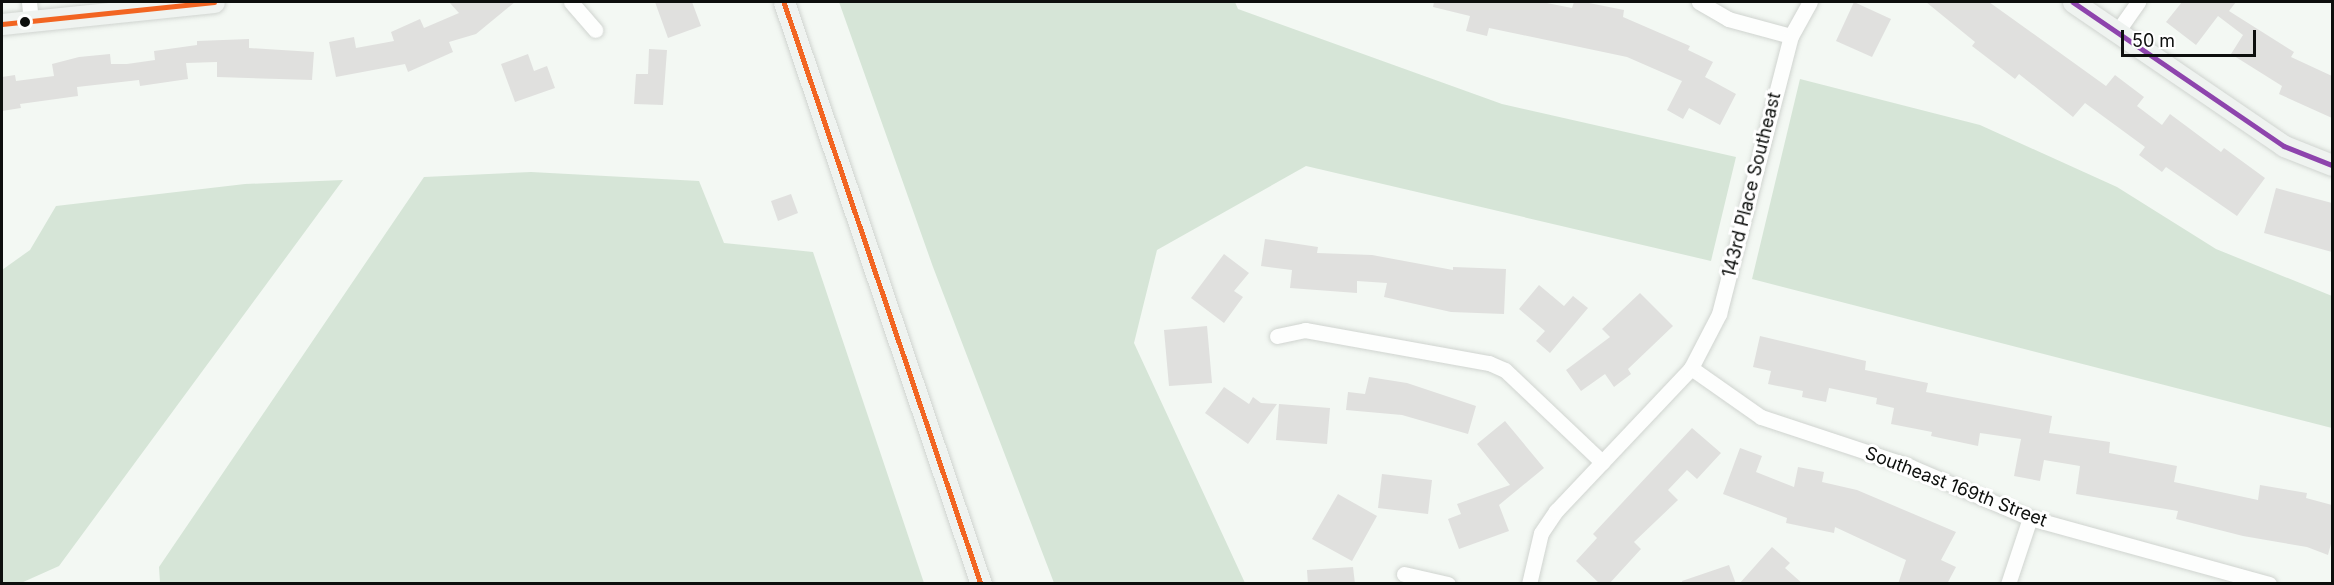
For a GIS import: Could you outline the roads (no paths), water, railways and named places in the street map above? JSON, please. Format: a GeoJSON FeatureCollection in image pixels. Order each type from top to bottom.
{"type":"FeatureCollection","features":[{"type":"Feature","properties":{"kind":"main road"},"geometry":{"type":"LineString","coordinates":[[2,24],[30,11],[214,2]]}},
{"type":"Feature","properties":{"kind":"main road"},"geometry":{"type":"LineString","coordinates":[[784,2],[981,584]]}},
{"type":"Feature","properties":{"kind":"main road"},"geometry":{"type":"LineString","coordinates":[[2073,2],[2284,146],[2332,165]]}},
{"type":"Feature","properties":{"kind":"street"},"geometry":{"type":"LineString","coordinates":[[571,2],[595,30]]}},
{"type":"Feature","properties":{"kind":"street"},"geometry":{"type":"LineString","coordinates":[[1699,2],[1728,19],[1791,36]]}},
{"type":"Feature","properties":{"kind":"street","name":"143rd Place Southeast"},"geometry":{"type":"LineString","coordinates":[[1529,584],[1541,533],[1556,511],[1691,368],[1719,314],[1791,36],[1810,2]]}},
{"type":"Feature","properties":{"kind":"street"},"geometry":{"type":"LineString","coordinates":[[2117,32],[2138,2]]}},
{"type":"Feature","properties":{"kind":"street"},"geometry":{"type":"LineString","coordinates":[[1277,336],[1305,330],[1489,363],[1505,370],[1602,462]]}},
{"type":"Feature","properties":{"kind":"street","name":"Southeast 169th Street"},"geometry":{"type":"LineString","coordinates":[[1691,368],[1761,417],[1909,466],[2030,518],[2269,584]]}},
{"type":"Feature","properties":{"kind":"street"},"geometry":{"type":"LineString","coordinates":[[2008,584],[2030,518]]}},
{"type":"Feature","properties":{"kind":"street"},"geometry":{"type":"LineString","coordinates":[[1404,574],[1448,584]]}}]}
